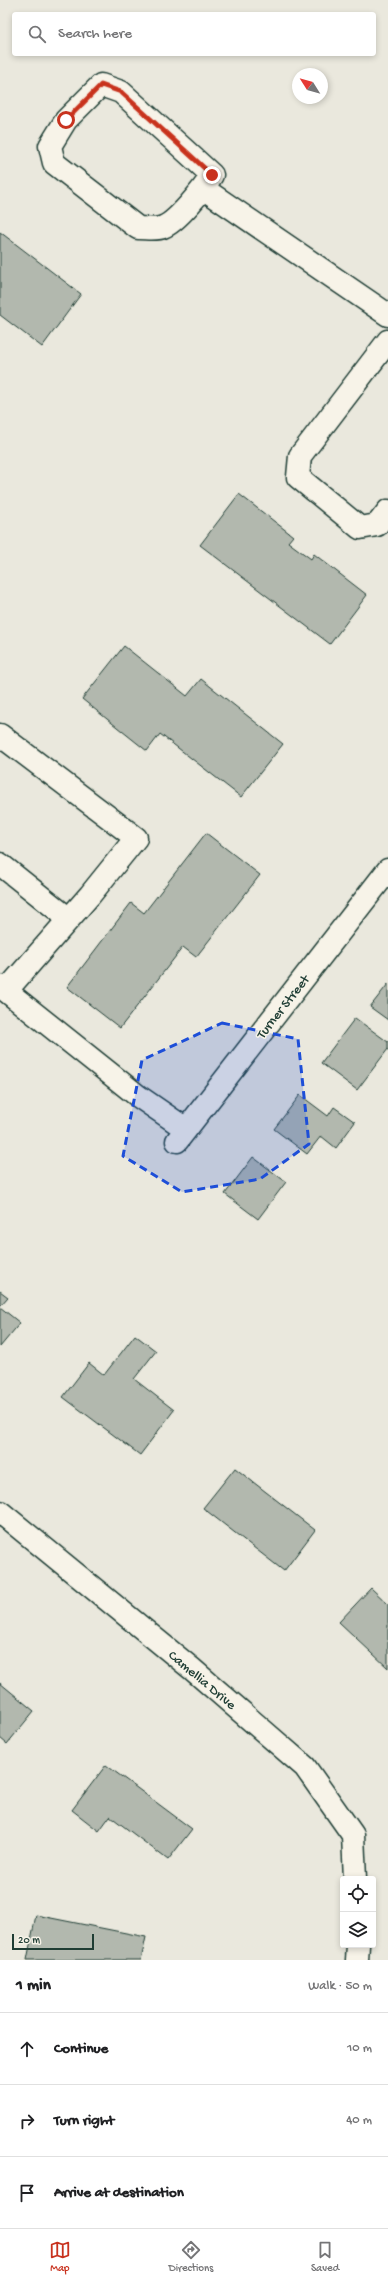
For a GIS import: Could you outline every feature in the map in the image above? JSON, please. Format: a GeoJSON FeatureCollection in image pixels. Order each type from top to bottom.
{"type":"FeatureCollection","features":[{"type":"Feature","properties":{"kind":"street"},"geometry":{"type":"LineString","coordinates":[[101,85],[121,92],[212,175],[204,189],[189,206],[164,227],[138,228],[54,163],[50,146],[66,120],[101,85]]}},
{"type":"Feature","properties":{"kind":"street"},"geometry":{"type":"LineString","coordinates":[[204,189],[388,315]]}},
{"type":"Feature","properties":{"kind":"street"},"geometry":{"type":"LineString","coordinates":[[388,341],[300,456],[298,477],[360,528],[377,525],[388,511]]}},
{"type":"Feature","properties":{"kind":"street"},"geometry":{"type":"LineString","coordinates":[[0,736],[136,838],[69,919],[3,989]]}},
{"type":"Feature","properties":{"kind":"street"},"geometry":{"type":"LineString","coordinates":[[0,864],[69,919]]}},
{"type":"Feature","properties":{"kind":"street","name":"Turner Street"},"geometry":{"type":"LineString","coordinates":[[3,989],[138,1096],[182,1135],[388,870]]}},
{"type":"Feature","properties":{"kind":"street","name":"Camellia Drive"},"geometry":{"type":"LineString","coordinates":[[0,1512],[192,1668],[305,1767],[353,1835],[355,1876]]}},
{"type":"Feature","properties":{"kind":"street"},"geometry":{"type":"LineString","coordinates":[[357,1960],[358,1948]]}},
{"type":"Feature","properties":{"kind":"highlighted area"},"geometry":{"type":"Polygon","coordinates":[[[222,1023],[298,1039],[309,1144],[260,1179],[182,1192],[123,1156],[142,1060],[222,1023]]]}},
{"type":"Feature","properties":{"kind":"building"},"geometry":{"type":"Polygon","coordinates":[[[0,232],[81,294],[42,347],[0,315],[0,232]]]}},
{"type":"Feature","properties":{"kind":"building"},"geometry":{"type":"Polygon","coordinates":[[[239,494],[293,536],[288,542],[311,559],[314,554],[367,595],[330,644],[200,545],[239,494]]]}},
{"type":"Feature","properties":{"kind":"building"},"geometry":{"type":"Polygon","coordinates":[[[124,646],[187,696],[201,679],[283,744],[241,797],[160,734],[147,751],[82,699],[124,646]]]}},
{"type":"Feature","properties":{"kind":"building"},"geometry":{"type":"Polygon","coordinates":[[[206,833],[260,875],[196,957],[183,947],[120,1028],[67,987],[131,903],[144,913],[206,833]]]}},
{"type":"Feature","properties":{"kind":"building"},"geometry":{"type":"Polygon","coordinates":[[[388,984],[388,1020],[370,1007],[388,984]]]}},
{"type":"Feature","properties":{"kind":"building"},"geometry":{"type":"Polygon","coordinates":[[[355,1018],[388,1042],[388,1049],[357,1090],[321,1063],[355,1018]]]}},
{"type":"Feature","properties":{"kind":"building"},"geometry":{"type":"Polygon","coordinates":[[[300,1095],[328,1116],[334,1107],[355,1122],[336,1148],[321,1136],[307,1154],[274,1129],[300,1095]]]}},
{"type":"Feature","properties":{"kind":"building"},"geometry":{"type":"Polygon","coordinates":[[[253,1157],[286,1182],[258,1219],[225,1194],[253,1157]]]}},
{"type":"Feature","properties":{"kind":"building"},"geometry":{"type":"Polygon","coordinates":[[[0,1291],[8,1297],[0,1306],[0,1291]]]}},
{"type":"Feature","properties":{"kind":"building"},"geometry":{"type":"Polygon","coordinates":[[[0,1307],[20,1323],[0,1347],[0,1307]]]}},
{"type":"Feature","properties":{"kind":"building"},"geometry":{"type":"Polygon","coordinates":[[[135,1335],[156,1351],[134,1379],[174,1410],[140,1455],[63,1397],[89,1363],[104,1375],[135,1335]]]}},
{"type":"Feature","properties":{"kind":"building"},"geometry":{"type":"Polygon","coordinates":[[[235,1468],[315,1530],[284,1571],[203,1508],[235,1468]]]}},
{"type":"Feature","properties":{"kind":"building"},"geometry":{"type":"Polygon","coordinates":[[[371,1588],[388,1604],[388,1668],[339,1622],[371,1588]]]}},
{"type":"Feature","properties":{"kind":"building"},"geometry":{"type":"Polygon","coordinates":[[[0,1683],[34,1711],[7,1744],[0,1738],[0,1683]]]}},
{"type":"Feature","properties":{"kind":"building"},"geometry":{"type":"Polygon","coordinates":[[[106,1765],[192,1829],[168,1860],[110,1816],[99,1831],[72,1810],[106,1765]]]}},
{"type":"Feature","properties":{"kind":"building"},"geometry":{"type":"Polygon","coordinates":[[[36,1915],[146,1937],[141,1960],[27,1960],[36,1915]]]}},
{"type":"Feature","properties":{"kind":"route"},"geometry":{"type":"LineString","coordinates":[[66,120],[92,92],[101,85],[121,92],[212,175]]}}]}
